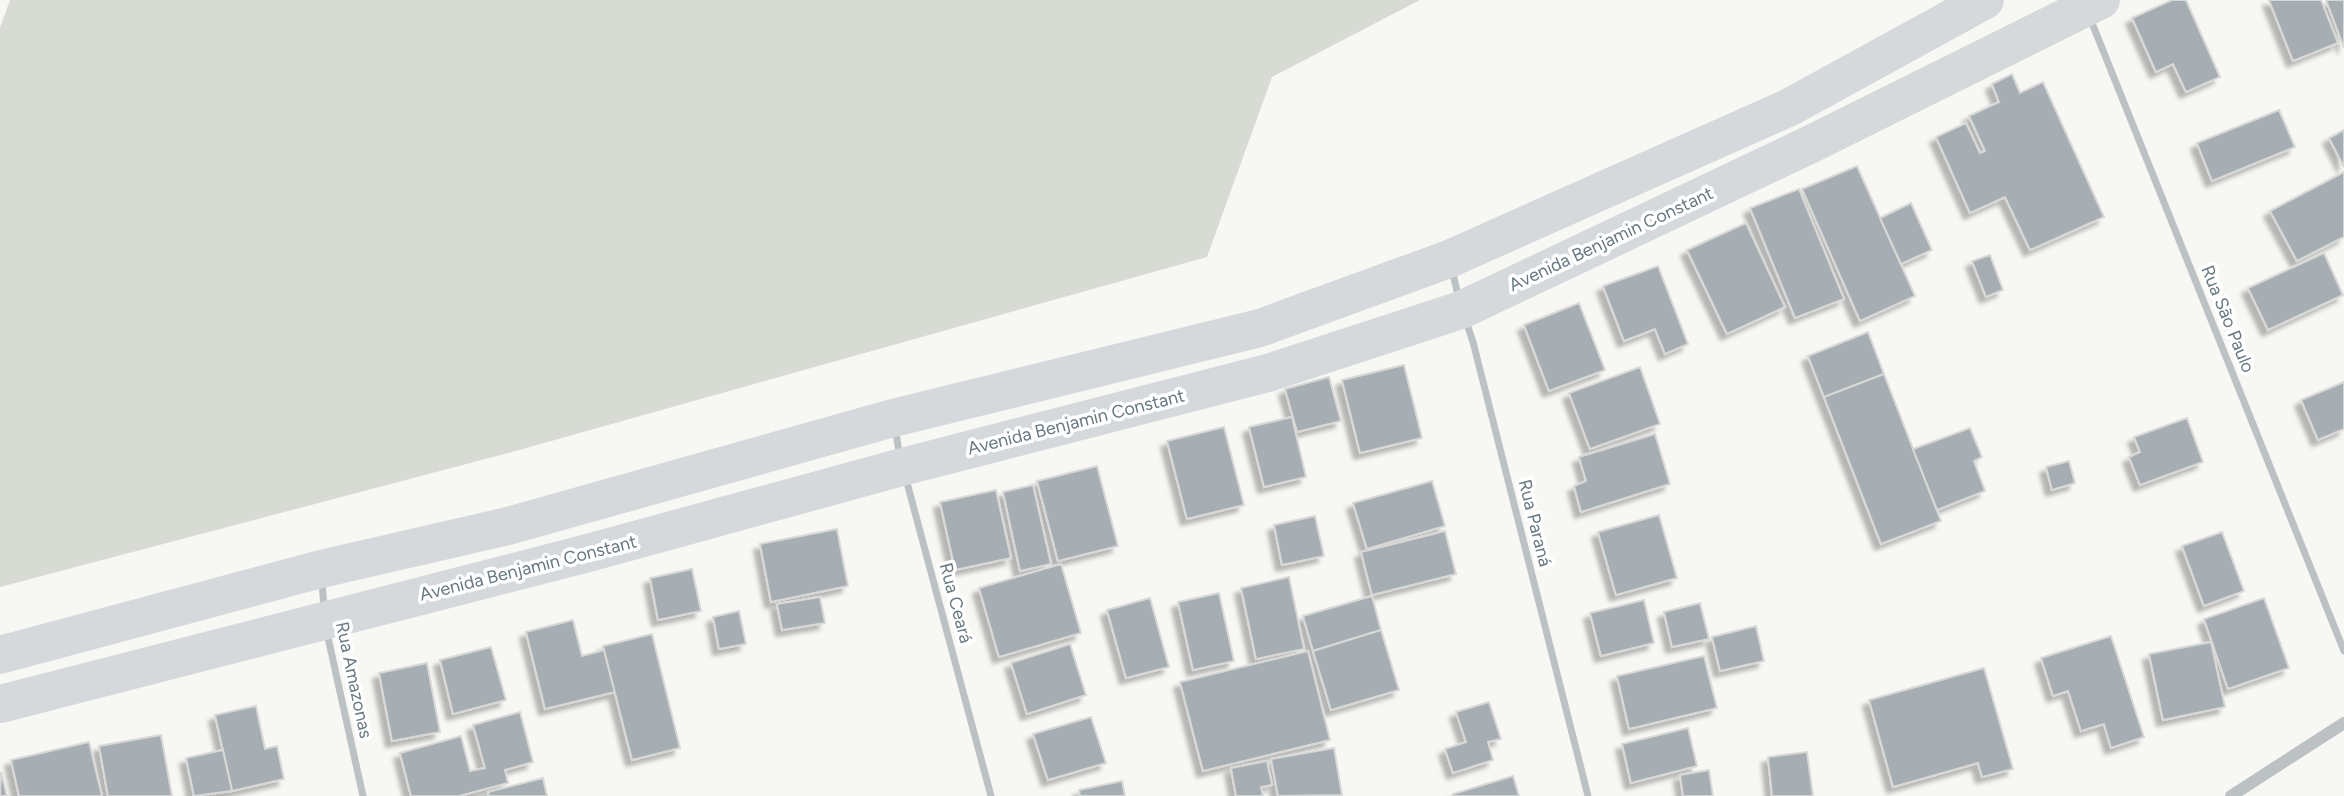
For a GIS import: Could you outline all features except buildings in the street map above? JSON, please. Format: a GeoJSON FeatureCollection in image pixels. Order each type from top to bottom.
{"type":"FeatureCollection","features":[{"type":"Feature","properties":{"kind":"main road"},"geometry":{"type":"LineString","coordinates":[[0,654],[321,569],[508,526],[893,418],[1260,328],[1449,259],[1790,107],[1985,0]]}},
{"type":"Feature","properties":{"kind":"main road","name":"Avenida Benjamin Constant"},"geometry":{"type":"LineString","coordinates":[[0,704],[588,553],[902,467],[1268,373],[1461,310],[1805,147],[2090,3]]}},
{"type":"Feature","properties":{"kind":"street","name":"Rua São Paulo"},"geometry":{"type":"LineString","coordinates":[[2090,3],[2344,651]]}},
{"type":"Feature","properties":{"kind":"street","name":"Rua Paraná"},"geometry":{"type":"LineString","coordinates":[[1449,259],[1461,310],[1474,342],[1588,796]]}},
{"type":"Feature","properties":{"kind":"street","name":"Rua Ceará"},"geometry":{"type":"LineString","coordinates":[[893,418],[902,467],[992,796]]}},
{"type":"Feature","properties":{"kind":"street","name":"Rua Amazonas"},"geometry":{"type":"LineString","coordinates":[[321,569],[325,620],[363,796]]}},
{"type":"Feature","properties":{"kind":"street"},"geometry":{"type":"LineString","coordinates":[[2231,796],[2344,723]]}},
{"type":"Feature","properties":{"kind":"shaded area"},"geometry":{"type":"Polygon","coordinates":[[[10,0],[1420,0],[1272,77],[1207,257],[512,452],[0,587],[0,28],[10,0]]]}}]}
